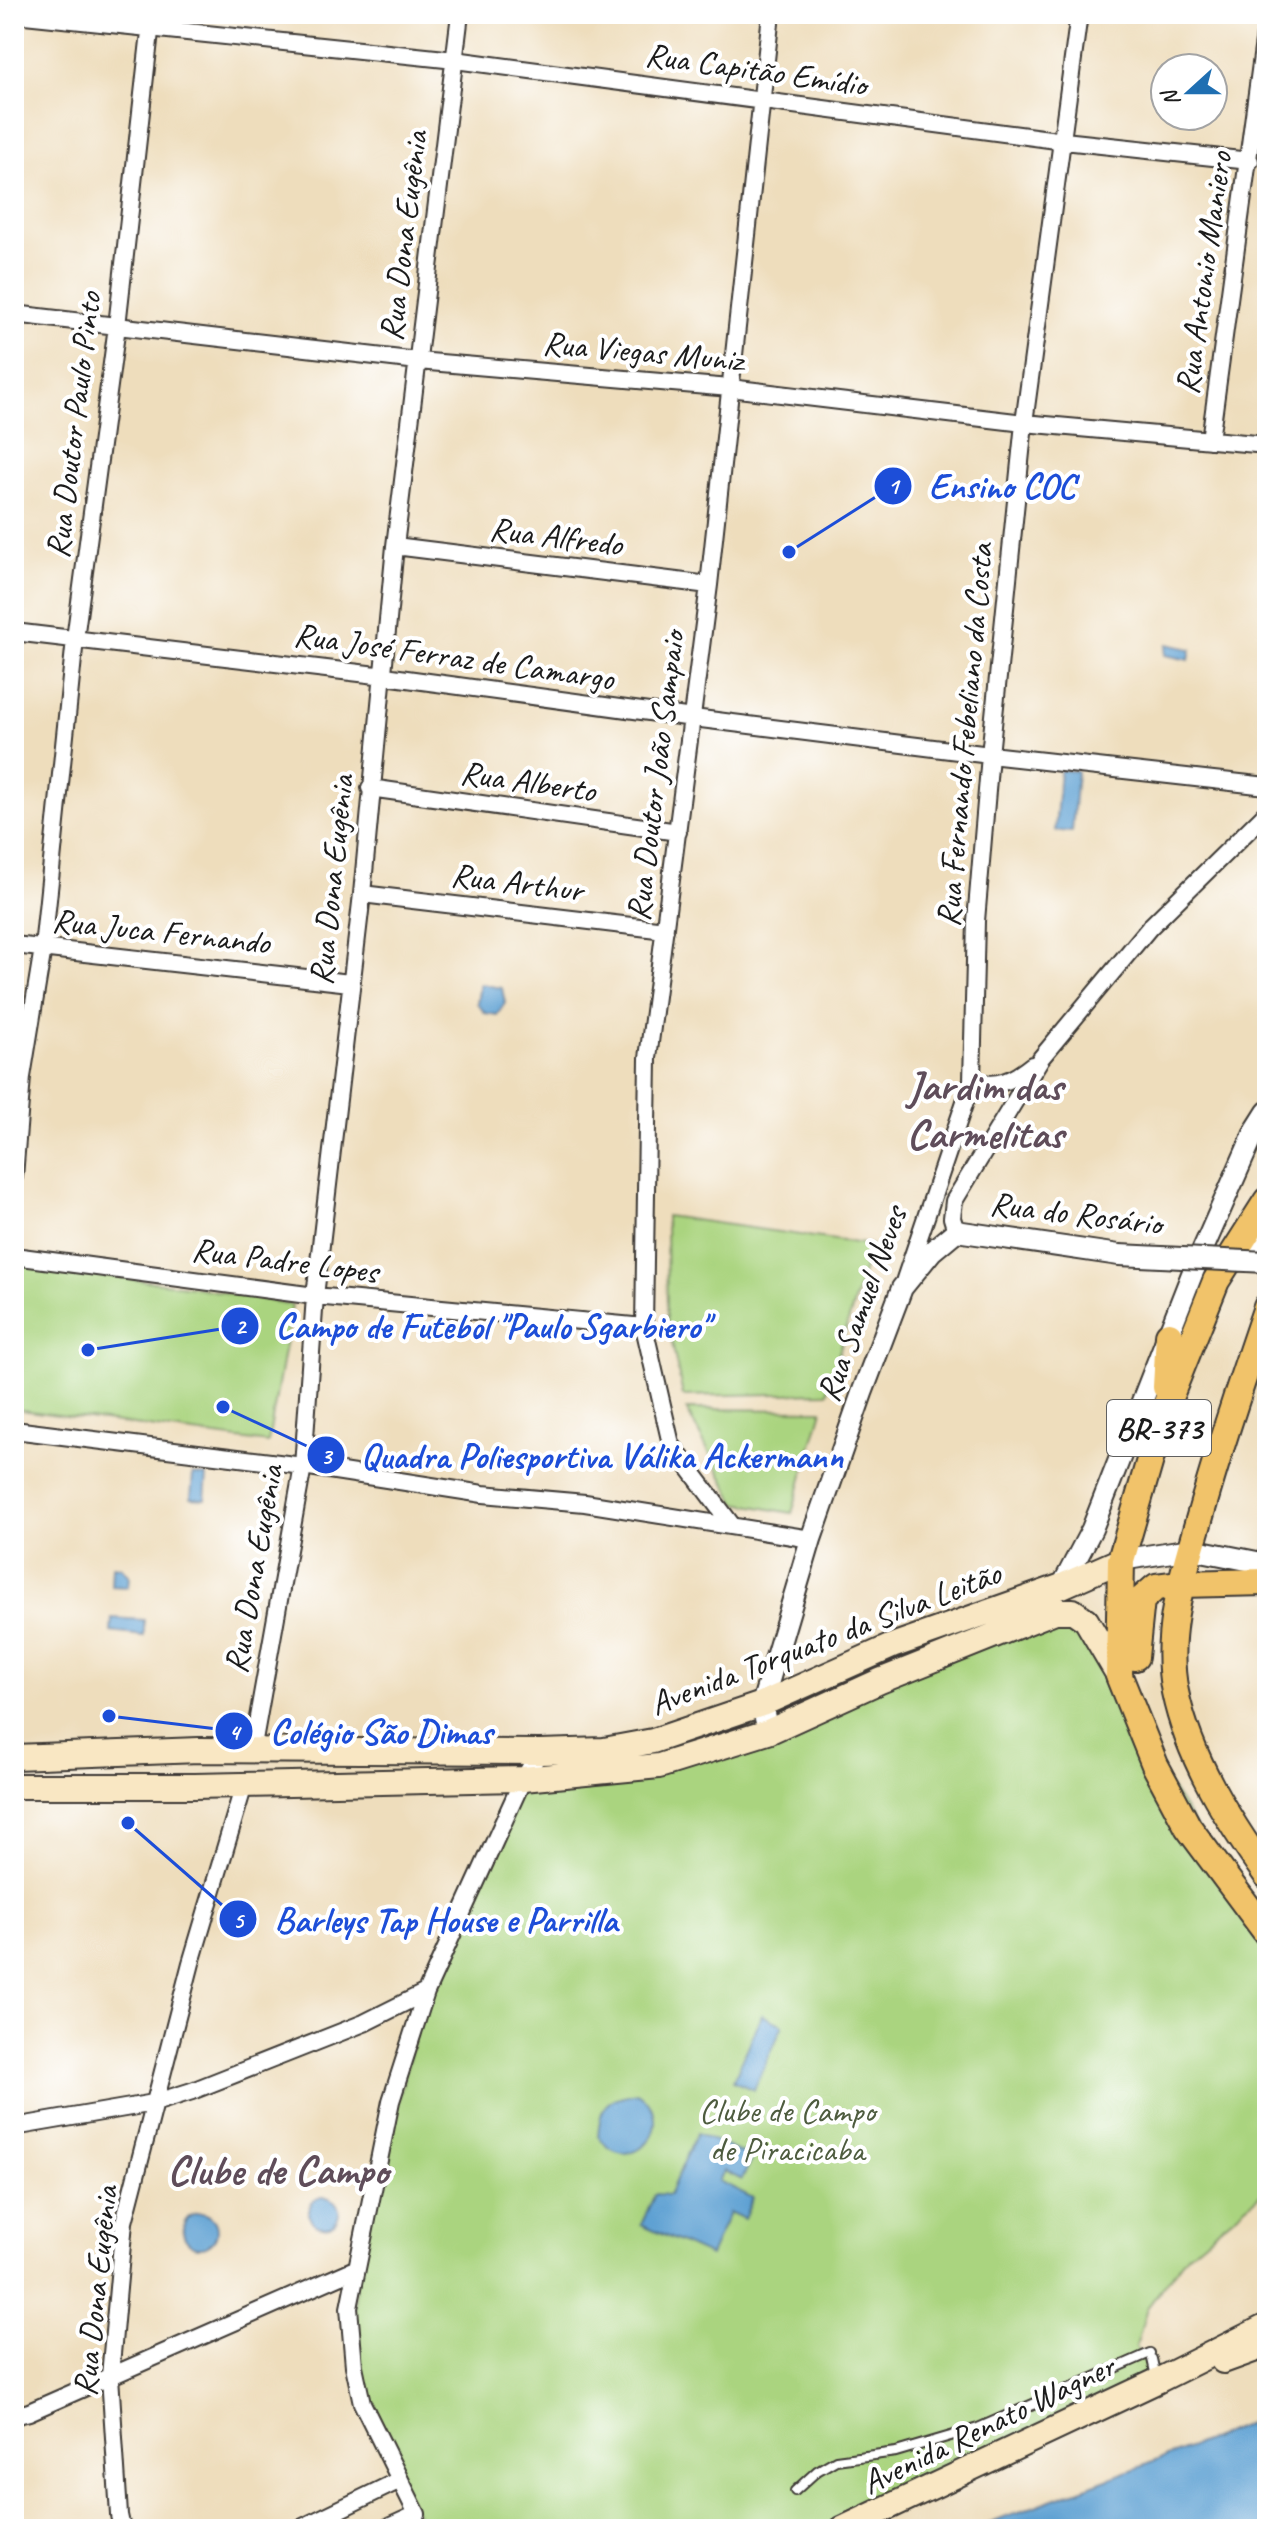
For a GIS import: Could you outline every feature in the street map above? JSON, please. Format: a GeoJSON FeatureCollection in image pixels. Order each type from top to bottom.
{"type":"FeatureCollection","features":[{"type":"Feature","properties":{"kind":"main road","name":"BR-373"},"geometry":{"type":"LineString","coordinates":[[1267,1201],[1216,1281],[1165,1408],[1121,1560],[1119,1676],[1140,1728],[1188,1827],[1267,1933]]}},
{"type":"Feature","properties":{"kind":"main road"},"geometry":{"type":"LineString","coordinates":[[1267,1307],[1215,1464],[1180,1584],[1170,1647],[1174,1690],[1183,1724],[1221,1805],[1267,1875]]}},
{"type":"Feature","properties":{"kind":"main road"},"geometry":{"type":"LineString","coordinates":[[1165,1408],[1169,1335]]}},
{"type":"Feature","properties":{"kind":"main road","name":"Avenida Torquato da Silva Leitão"},"geometry":{"type":"LineString","coordinates":[[14,1757],[199,1750],[604,1750],[653,1741],[762,1704],[892,1646],[1062,1586],[1121,1560]]}},
{"type":"Feature","properties":{"kind":"main road"},"geometry":{"type":"LineString","coordinates":[[1140,1728],[1135,1665],[1141,1600],[1156,1587],[1267,1582]]}},
{"type":"Feature","properties":{"kind":"main road","name":"Avenida Torquato da Silva Leitão"},"geometry":{"type":"LineString","coordinates":[[14,1786],[194,1786],[523,1779],[659,1766],[768,1732],[880,1681],[1055,1611],[1073,1611],[1086,1620],[1119,1676]]}},
{"type":"Feature","properties":{"kind":"main road"},"geometry":{"type":"LineString","coordinates":[[194,1786],[224,1779],[252,1751]]}},
{"type":"Feature","properties":{"kind":"main road","name":"Avenida Renato Wagner"},"geometry":{"type":"LineString","coordinates":[[842,2529],[1155,2368],[1267,2326]]}},
{"type":"Feature","properties":{"kind":"main road","name":"Avenida Renato Wagner"},"geometry":{"type":"LineString","coordinates":[[1155,2368],[1226,2361],[1267,2345]]}},
{"type":"Feature","properties":{"kind":"street","name":"Rua Capitão Emídio"},"geometry":{"type":"LineString","coordinates":[[15,14],[151,21],[1064,141],[1250,161]]}},
{"type":"Feature","properties":{"kind":"street","name":"Rua Dona Eugênia"},"geometry":{"type":"LineString","coordinates":[[252,1751],[303,1466],[315,1296],[362,894],[395,546],[460,14]]}},
{"type":"Feature","properties":{"kind":"street","name":"Rua Doutor João Sampaio"},"geometry":{"type":"LineString","coordinates":[[731,1524],[671,1444],[644,1327],[648,1058],[709,585],[771,14]]}},
{"type":"Feature","properties":{"kind":"street","name":"Rua Fernando Febeliano da Costa"},"geometry":{"type":"LineString","coordinates":[[972,1081],[976,921],[990,755],[1024,423],[1079,14]]}},
{"type":"Feature","properties":{"kind":"street","name":"Rua Antonio Maniero"},"geometry":{"type":"LineString","coordinates":[[1210,440],[1267,19]]}},
{"type":"Feature","properties":{"kind":"street","name":"Rua Doutor Paulo Pinto"},"geometry":{"type":"LineString","coordinates":[[14,1177],[18,1077],[43,948],[75,639],[117,326],[151,21]]}},
{"type":"Feature","properties":{"kind":"street","name":"Rua Viegas Muniz"},"geometry":{"type":"LineString","coordinates":[[14,314],[418,361],[730,388],[1024,423],[1267,445]]}},
{"type":"Feature","properties":{"kind":"street","name":"Rua Alfredo"},"geometry":{"type":"LineString","coordinates":[[395,546],[709,585]]}},
{"type":"Feature","properties":{"kind":"street","name":"Rua José Ferraz de Camargo"},"geometry":{"type":"LineString","coordinates":[[14,632],[385,676],[990,755],[1267,786]]}},
{"type":"Feature","properties":{"kind":"street","name":"Rua Alberto"},"geometry":{"type":"LineString","coordinates":[[370,788],[678,832]]}},
{"type":"Feature","properties":{"kind":"street","name":"Rua Samuel Neves"},"geometry":{"type":"LineString","coordinates":[[956,1231],[952,1218],[954,1201],[1041,1058],[1150,927],[1267,812]]}},
{"type":"Feature","properties":{"kind":"street","name":"Rua Arthur"},"geometry":{"type":"LineString","coordinates":[[362,894],[665,930]]}},
{"type":"Feature","properties":{"kind":"street","name":"Rua Juca Fernando"},"geometry":{"type":"LineString","coordinates":[[14,945],[350,983]]}},
{"type":"Feature","properties":{"kind":"street"},"geometry":{"type":"LineString","coordinates":[[972,1081],[989,1085],[1005,1083],[1041,1058]]}},
{"type":"Feature","properties":{"kind":"street","name":"Rua Samuel Neves"},"geometry":{"type":"LineString","coordinates":[[768,1732],[762,1704],[811,1539],[902,1288],[972,1081]]}},
{"type":"Feature","properties":{"kind":"street"},"geometry":{"type":"LineString","coordinates":[[1062,1586],[1092,1529],[1192,1274],[1255,1131],[1267,1112]]}},
{"type":"Feature","properties":{"kind":"street","name":"Rua do Rosário"},"geometry":{"type":"LineString","coordinates":[[902,1288],[932,1251],[956,1231],[1119,1255],[1267,1262]]}},
{"type":"Feature","properties":{"kind":"street"},"geometry":{"type":"LineString","coordinates":[[1237,1261],[1267,1237]]}},
{"type":"Feature","properties":{"kind":"street","name":"Rua Padre Lopes"},"geometry":{"type":"LineString","coordinates":[[14,1256],[315,1296],[644,1327]]}},
{"type":"Feature","properties":{"kind":"street"},"geometry":{"type":"LineString","coordinates":[[14,1430],[303,1466],[483,1494],[585,1503],[811,1539]]}},
{"type":"Feature","properties":{"kind":"street","name":"Avenida Torquato da Silva Leitão"},"geometry":{"type":"LineString","coordinates":[[1121,1560],[1191,1549],[1267,1564]]}},
{"type":"Feature","properties":{"kind":"street"},"geometry":{"type":"LineString","coordinates":[[384,2529],[417,2514],[362,2403],[354,2366],[349,2308],[355,2269],[391,2101],[426,1992],[523,1779],[540,1752]]}},
{"type":"Feature","properties":{"kind":"street","name":"Rua Dona Eugênia"},"geometry":{"type":"LineString","coordinates":[[122,2529],[110,2376],[124,2222],[154,2103],[244,1785]]}},
{"type":"Feature","properties":{"kind":"street"},"geometry":{"type":"LineString","coordinates":[[14,2127],[154,2103],[250,2070],[364,2023],[426,1992]]}},
{"type":"Feature","properties":{"kind":"street"},"geometry":{"type":"LineString","coordinates":[[14,2416],[209,2335],[355,2269]]}},
{"type":"Feature","properties":{"kind":"street"},"geometry":{"type":"LineString","coordinates":[[299,2529],[398,2481]]}},
{"type":"Feature","properties":{"kind":"lane"},"geometry":{"type":"LineString","coordinates":[[795,2491],[817,2471],[836,2460],[896,2452],[978,2428],[1155,2368]]}},
{"type":"Feature","properties":{"kind":"green space"},"geometry":{"type":"Polygon","coordinates":[[[666,1216],[871,1245],[827,1393],[683,1396],[667,1319],[666,1216]]]}},
{"type":"Feature","properties":{"kind":"green space"},"geometry":{"type":"Polygon","coordinates":[[[14,1264],[194,1287],[292,1305],[268,1443],[14,1409],[14,1264]]]}},
{"type":"Feature","properties":{"kind":"green space"},"geometry":{"type":"Polygon","coordinates":[[[686,1409],[822,1410],[792,1513],[736,1503],[686,1409]]]}},
{"type":"Feature","properties":{"kind":"green space","name":"Clube de Campo de Piracicaba"},"geometry":{"type":"Polygon","coordinates":[[[1073,1611],[1155,1765],[1267,1933],[1267,2189],[1187,2255],[1147,2308],[1136,2347],[1157,2381],[842,2529],[425,2529],[398,2481],[354,2366],[355,2269],[426,1992],[523,1779],[659,1766],[1073,1611]]]}},
{"type":"Feature","properties":{"kind":"water"},"geometry":{"type":"Polygon","coordinates":[[[1167,644],[1191,649],[1189,660],[1165,655],[1167,644]]]}},
{"type":"Feature","properties":{"kind":"water"},"geometry":{"type":"Polygon","coordinates":[[[1060,770],[1077,771],[1072,832],[1055,831],[1060,770]]]}},
{"type":"Feature","properties":{"kind":"water"},"geometry":{"type":"Polygon","coordinates":[[[480,984],[502,988],[505,1003],[497,1015],[485,1013],[477,1003],[480,984]]]}},
{"type":"Feature","properties":{"kind":"water"},"geometry":{"type":"Polygon","coordinates":[[[193,1474],[207,1476],[205,1499],[191,1498],[193,1474]]]}},
{"type":"Feature","properties":{"kind":"water"},"geometry":{"type":"Polygon","coordinates":[[[112,1566],[121,1567],[129,1576],[128,1587],[111,1586],[112,1566]]]}},
{"type":"Feature","properties":{"kind":"water"},"geometry":{"type":"Polygon","coordinates":[[[112,1618],[144,1620],[144,1636],[111,1632],[112,1618]]]}},
{"type":"Feature","properties":{"kind":"water"},"geometry":{"type":"Polygon","coordinates":[[[762,2015],[783,2025],[754,2090],[733,2081],[762,2015]]]}},
{"type":"Feature","properties":{"kind":"water"},"geometry":{"type":"Polygon","coordinates":[[[637,2093],[650,2104],[655,2117],[654,2130],[648,2142],[638,2150],[625,2153],[612,2149],[598,2136],[603,2110],[611,2101],[637,2093]]]}},
{"type":"Feature","properties":{"kind":"water"},"geometry":{"type":"Polygon","coordinates":[[[697,2133],[752,2158],[742,2180],[724,2171],[719,2181],[753,2198],[744,2219],[729,2212],[710,2256],[641,2225],[655,2194],[669,2195],[697,2133]]]}},
{"type":"Feature","properties":{"kind":"water"},"geometry":{"type":"Polygon","coordinates":[[[324,2197],[335,2201],[339,2212],[335,2223],[324,2227],[313,2223],[309,2212],[313,2201],[324,2197]]]}},
{"type":"Feature","properties":{"kind":"water"},"geometry":{"type":"Polygon","coordinates":[[[200,2213],[212,2218],[217,2230],[212,2242],[200,2247],[188,2242],[183,2230],[188,2218],[200,2213]]]}},
{"type":"Feature","properties":{"kind":"water"},"geometry":{"type":"Polygon","coordinates":[[[1267,2415],[1267,2529],[976,2529],[1195,2445],[1267,2415]]]}},
{"type":"Feature","properties":{"kind":"place","name":"Ensino COC"},"geometry":{"type":"Point","coordinates":[789,552]}},
{"type":"Feature","properties":{"kind":"place","name":"Campo de Futebol \"Paulo Sgarbiero\""},"geometry":{"type":"Point","coordinates":[88,1350]}},
{"type":"Feature","properties":{"kind":"place","name":"Quadra Poliesportiva Válika Ackermann"},"geometry":{"type":"Point","coordinates":[223,1407]}},
{"type":"Feature","properties":{"kind":"place","name":"Colégio São Dimas"},"geometry":{"type":"Point","coordinates":[109,1716]}},
{"type":"Feature","properties":{"kind":"place","name":"Barleys Tap House e Parrilla"},"geometry":{"type":"Point","coordinates":[128,1823]}},
{"type":"Feature","properties":{"kind":"district","name":"Jardim das Carmelitas"},"geometry":{"type":"Point","coordinates":[985,1110]}},
{"type":"Feature","properties":{"kind":"district","name":"Clube de Campo"},"geometry":{"type":"Point","coordinates":[278,2170]}}]}
